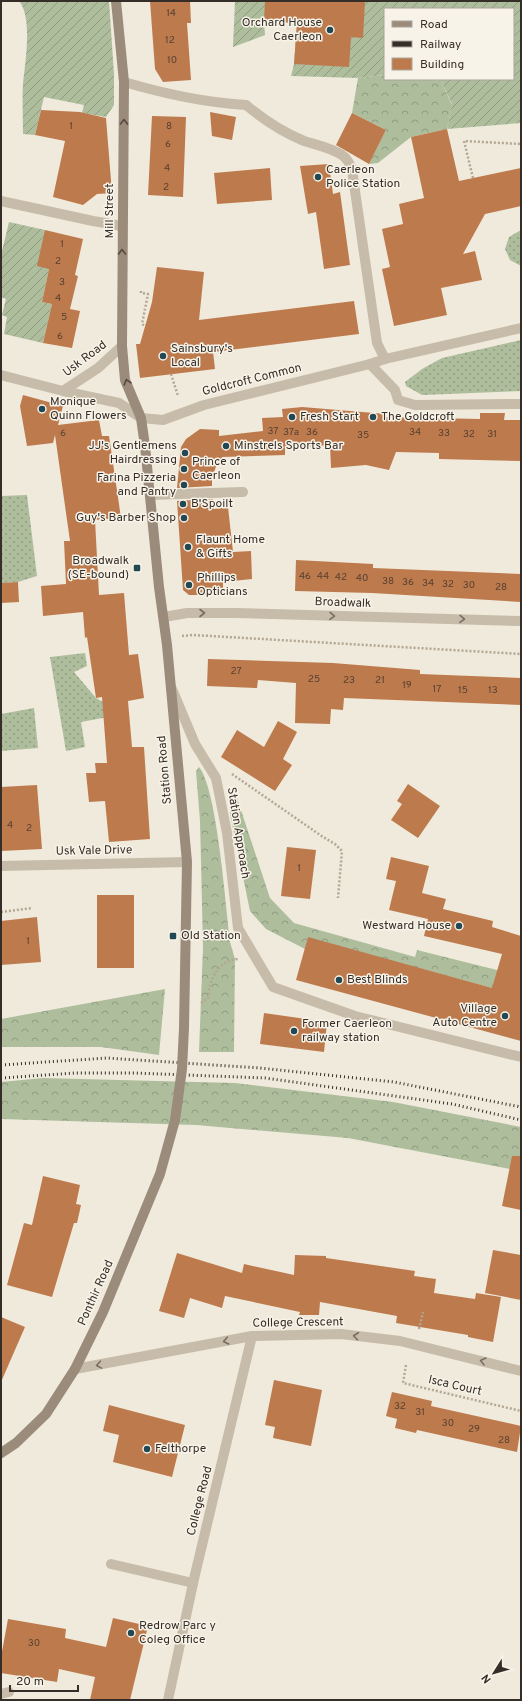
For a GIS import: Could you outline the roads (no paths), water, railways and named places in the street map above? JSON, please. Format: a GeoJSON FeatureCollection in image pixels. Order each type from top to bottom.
{"type":"FeatureCollection","features":[{"type":"Feature","properties":{"kind":"main road","name":"Mill Street"},"geometry":{"type":"LineString","coordinates":[[116,1],[124,82],[125,230],[122,346],[125,380],[141,418]]}},
{"type":"Feature","properties":{"kind":"main road","name":"Station Road"},"geometry":{"type":"LineString","coordinates":[[141,418],[159,587],[164,617],[187,862],[184,1028],[182,1069],[176,1120]]}},
{"type":"Feature","properties":{"kind":"main road","name":"Ponthir Road"},"geometry":{"type":"LineString","coordinates":[[1,1453],[16,1443],[46,1414],[75,1369],[103,1312],[157,1182],[176,1120]]}},
{"type":"Feature","properties":{"kind":"street"},"geometry":{"type":"LineString","coordinates":[[124,82],[181,98],[215,103],[246,105],[265,121],[302,140],[342,155],[348,160],[352,170],[377,343],[385,359]]}},
{"type":"Feature","properties":{"kind":"street"},"geometry":{"type":"LineString","coordinates":[[1,201],[93,221],[125,230]]}},
{"type":"Feature","properties":{"kind":"street","name":"Goldcroft Common"},"geometry":{"type":"LineString","coordinates":[[141,418],[163,420],[204,405],[385,359],[521,328]]}},
{"type":"Feature","properties":{"kind":"street","name":"Usk Road"},"geometry":{"type":"LineString","coordinates":[[63,391],[98,368],[122,346]]}},
{"type":"Feature","properties":{"kind":"street"},"geometry":{"type":"LineString","coordinates":[[370,364],[394,390],[398,400],[415,405],[521,404]]}},
{"type":"Feature","properties":{"kind":"street","name":"Usk Road"},"geometry":{"type":"LineString","coordinates":[[1,375],[63,391],[119,403],[141,418]]}},
{"type":"Feature","properties":{"kind":"street"},"geometry":{"type":"LineString","coordinates":[[150,495],[243,492]]}},
{"type":"Feature","properties":{"kind":"street","name":"Broadwalk"},"geometry":{"type":"LineString","coordinates":[[164,617],[186,613],[236,613],[521,621]]}},
{"type":"Feature","properties":{"kind":"street","name":"Station Approach"},"geometry":{"type":"LineString","coordinates":[[170,684],[195,744],[216,778],[227,833],[238,928],[273,987],[355,1016],[521,1057]]}},
{"type":"Feature","properties":{"kind":"street","name":"Usk Vale Drive"},"geometry":{"type":"LineString","coordinates":[[1,866],[187,862]]}},
{"type":"Feature","properties":{"kind":"street","name":"College Crescent"},"geometry":{"type":"LineString","coordinates":[[75,1369],[252,1336],[341,1334],[400,1341],[521,1371]]}},
{"type":"Feature","properties":{"kind":"street","name":"College Road"},"geometry":{"type":"LineString","coordinates":[[168,1700],[193,1581],[252,1336]]}},
{"type":"Feature","properties":{"kind":"street"},"geometry":{"type":"LineString","coordinates":[[111,1564],[193,1581]]}},
{"type":"Feature","properties":{"kind":"railway"},"geometry":{"type":"LineString","coordinates":[[1,1065],[107,1058],[260,1068],[394,1082],[521,1107]]}},
{"type":"Feature","properties":{"kind":"railway"},"geometry":{"type":"LineString","coordinates":[[1,1078],[75,1073],[134,1073],[265,1078],[452,1104],[521,1120]]}},
{"type":"Feature","properties":{"kind":"place","name":"Orchard House Caerleon"},"geometry":{"type":"Point","coordinates":[330,30]}},
{"type":"Feature","properties":{"kind":"place","name":"Caerleon Police Station"},"geometry":{"type":"Point","coordinates":[318,177]}},
{"type":"Feature","properties":{"kind":"place","name":"Sainsbury's Local"},"geometry":{"type":"Point","coordinates":[163,356]}},
{"type":"Feature","properties":{"kind":"place","name":"Monique Quinn Flowers"},"geometry":{"type":"Point","coordinates":[42,409]}},
{"type":"Feature","properties":{"kind":"place","name":"Fresh Start"},"geometry":{"type":"Point","coordinates":[292,417]}},
{"type":"Feature","properties":{"kind":"place","name":"The Goldcroft"},"geometry":{"type":"Point","coordinates":[373,417]}},
{"type":"Feature","properties":{"kind":"place","name":"Minstrels Sports Bar"},"geometry":{"type":"Point","coordinates":[226,446]}},
{"type":"Feature","properties":{"kind":"place","name":"JJ's Gentlemens Hairdressing"},"geometry":{"type":"Point","coordinates":[185,453]}},
{"type":"Feature","properties":{"kind":"place","name":"Prince of Caerleon"},"geometry":{"type":"Point","coordinates":[184,469]}},
{"type":"Feature","properties":{"kind":"place","name":"Farina Pizzeria and Pantry"},"geometry":{"type":"Point","coordinates":[184,485]}},
{"type":"Feature","properties":{"kind":"place","name":"B'Spoilt"},"geometry":{"type":"Point","coordinates":[183,504]}},
{"type":"Feature","properties":{"kind":"place","name":"Guy's Barber Shop"},"geometry":{"type":"Point","coordinates":[184,518]}},
{"type":"Feature","properties":{"kind":"place","name":"Flaunt Home & Gifts"},"geometry":{"type":"Point","coordinates":[188,547]}},
{"type":"Feature","properties":{"kind":"place","name":"Broadwalk (SE-bound)"},"geometry":{"type":"Point","coordinates":[137,568]}},
{"type":"Feature","properties":{"kind":"place","name":"Phillips Opticians"},"geometry":{"type":"Point","coordinates":[189,585]}},
{"type":"Feature","properties":{"kind":"place","name":"Westward House"},"geometry":{"type":"Point","coordinates":[459,926]}},
{"type":"Feature","properties":{"kind":"place","name":"Old Station"},"geometry":{"type":"Point","coordinates":[173,936]}},
{"type":"Feature","properties":{"kind":"place","name":"Best Blinds"},"geometry":{"type":"Point","coordinates":[339,980]}},
{"type":"Feature","properties":{"kind":"place","name":"Village Auto Centre"},"geometry":{"type":"Point","coordinates":[505,1016]}},
{"type":"Feature","properties":{"kind":"place","name":"Former Caerleon railway station"},"geometry":{"type":"Point","coordinates":[294,1031]}},
{"type":"Feature","properties":{"kind":"place","name":"Felthorpe"},"geometry":{"type":"Point","coordinates":[147,1449]}},
{"type":"Feature","properties":{"kind":"place","name":"Redrow Parc y Coleg Office"},"geometry":{"type":"Point","coordinates":[131,1633]}}]}
